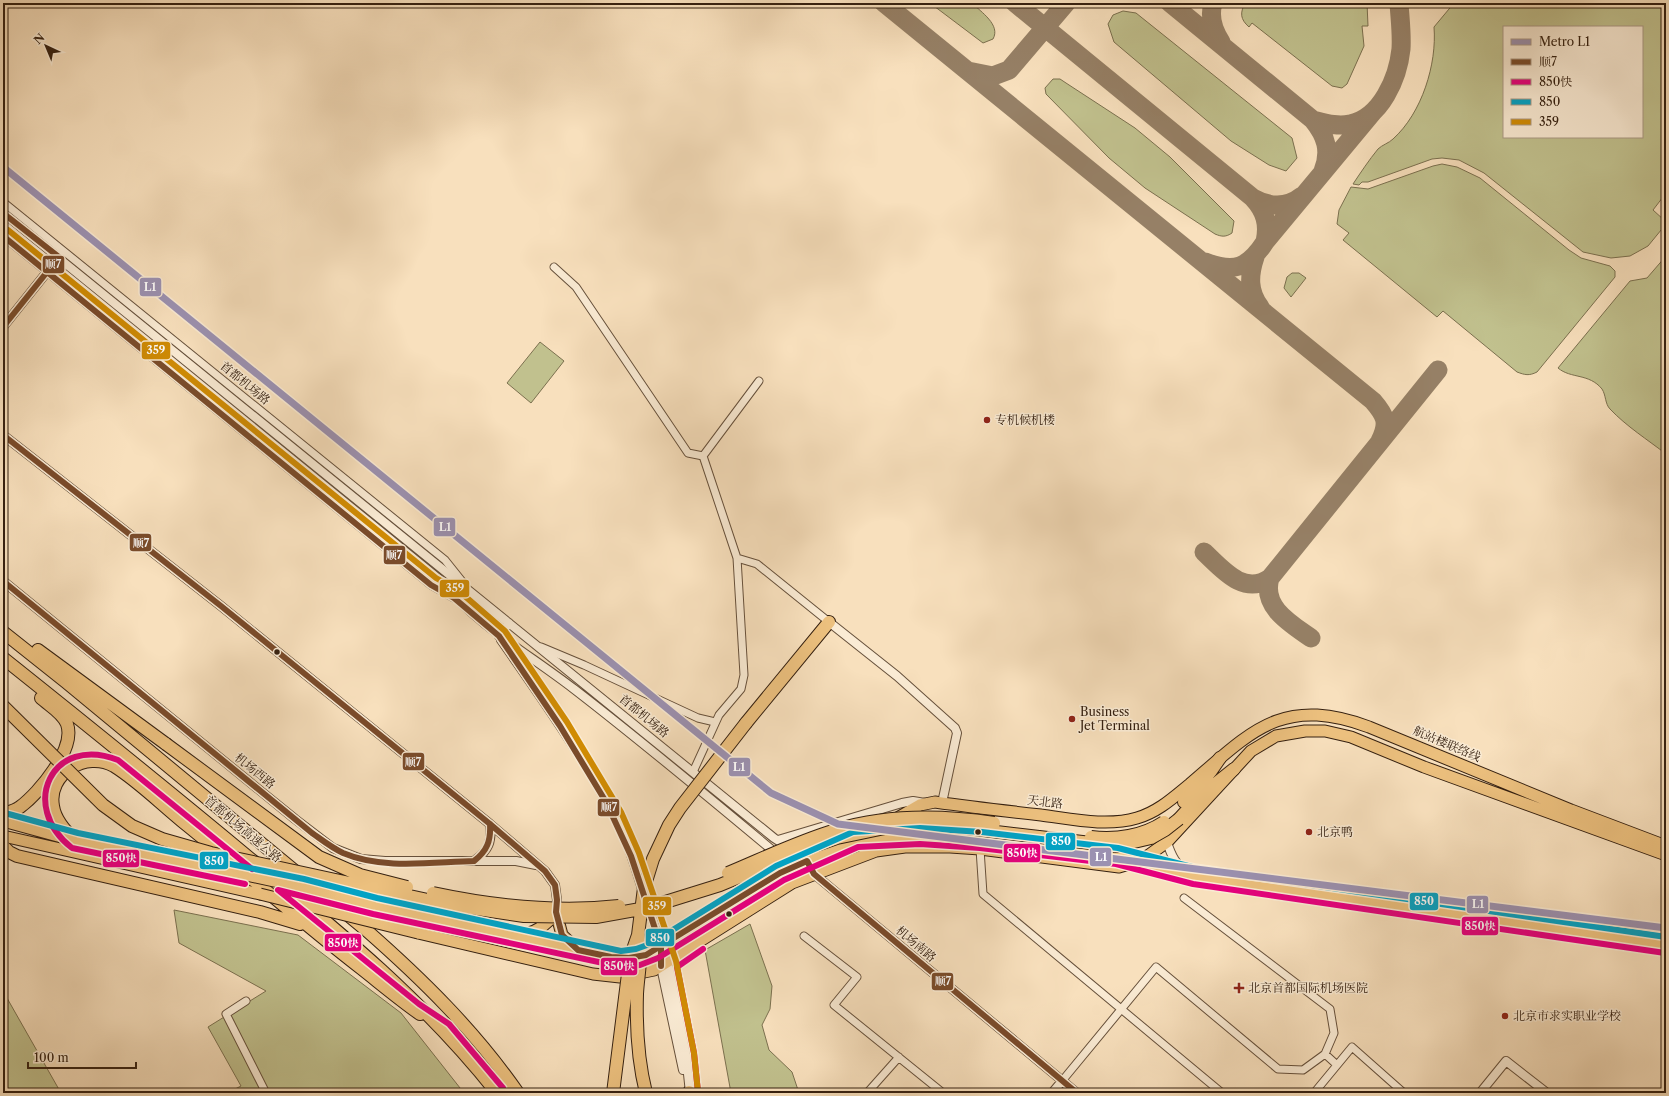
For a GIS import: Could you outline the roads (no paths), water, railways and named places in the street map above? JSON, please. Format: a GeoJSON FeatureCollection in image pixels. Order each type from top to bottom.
{"type":"FeatureCollection","features":[{"type":"Feature","properties":{"kind":"highway"},"geometry":{"type":"LineString","coordinates":[[613,1093],[629,965],[638,934],[643,894],[648,873],[669,825],[687,797],[829,622]]}},
{"type":"Feature","properties":{"kind":"highway"},"geometry":{"type":"LineString","coordinates":[[3,624],[302,846],[342,868],[376,880],[494,904],[542,909],[608,907],[657,898],[712,879],[785,848],[826,833],[884,820],[914,817],[951,818],[1080,836],[1109,838],[1128,836],[1146,831],[1176,817],[1234,769]]}},
{"type":"Feature","properties":{"kind":"highway","name":"首都机场高速公路"},"geometry":{"type":"LineString","coordinates":[[3,632],[66,682],[365,929],[403,963],[474,1035],[518,1093]]}},
{"type":"Feature","properties":{"kind":"highway","name":"首都机场高速公路"},"geometry":{"type":"LineString","coordinates":[[3,658],[126,756],[348,940],[399,985],[444,1030],[497,1093]]}},
{"type":"Feature","properties":{"kind":"highway"},"geometry":{"type":"LineString","coordinates":[[3,814],[19,808],[35,793],[62,756],[68,739],[68,730],[64,720],[42,698],[21,672]]}},
{"type":"Feature","properties":{"kind":"highway"},"geometry":{"type":"LineString","coordinates":[[3,706],[103,805],[128,824],[154,836],[183,846],[451,905],[513,915],[542,917],[596,917],[646,908],[714,887],[837,838],[885,828],[928,826],[971,828],[1117,846],[1151,838],[1165,830],[1220,758]]}},
{"type":"Feature","properties":{"kind":"highway"},"geometry":{"type":"LineString","coordinates":[[76,841],[62,827],[55,815],[52,798],[53,791],[59,780],[73,766],[86,761],[106,762],[119,770],[320,936],[414,1010],[444,1030]]}},
{"type":"Feature","properties":{"kind":"highway"},"geometry":{"type":"LineString","coordinates":[[3,846],[9,852],[18,856],[292,920],[320,936]]}},
{"type":"Feature","properties":{"kind":"highway"},"geometry":{"type":"LineString","coordinates":[[638,934],[641,952],[637,993],[637,1035],[646,1093]]}},
{"type":"Feature","properties":{"kind":"main road","name":"航站楼联络线"},"geometry":{"type":"LineString","coordinates":[[1220,758],[1245,737],[1278,720],[1311,715],[1337,717],[1369,727],[1570,810],[1666,846]]}},
{"type":"Feature","properties":{"kind":"main road"},"geometry":{"type":"LineString","coordinates":[[3,836],[260,894],[418,933],[608,976],[632,976],[664,965],[690,946],[792,883],[866,854],[889,849],[937,846],[980,849],[1119,867],[1136,862],[1167,842],[1251,751],[1271,738],[1305,731],[1325,731],[1351,738],[1424,767],[1666,855]]}},
{"type":"Feature","properties":{"kind":"main road","name":"天北路"},"geometry":{"type":"LineString","coordinates":[[661,947],[780,873],[872,834],[908,811],[926,803],[942,803],[1095,822],[1127,820],[1148,814],[1159,808],[1220,758]]}},
{"type":"Feature","properties":{"kind":"main road"},"geometry":{"type":"LineString","coordinates":[[3,821],[76,841],[205,866],[302,887],[375,906],[612,957],[629,958],[646,955],[661,947]]}},
{"type":"Feature","properties":{"kind":"main road","name":"天北路"},"geometry":{"type":"LineString","coordinates":[[856,840],[912,836],[956,838],[1117,856],[1194,876],[1666,945]]}},
{"type":"Feature","properties":{"kind":"main road"},"geometry":{"type":"LineString","coordinates":[[556,912],[562,935],[578,950]]}},
{"type":"Feature","properties":{"kind":"main road"},"geometry":{"type":"LineString","coordinates":[[508,935],[522,935],[531,933],[551,919],[556,912]]}},
{"type":"Feature","properties":{"kind":"street","name":"首都机场路"},"geometry":{"type":"LineString","coordinates":[[3,202],[61,254],[509,623],[778,840],[807,861]]}},
{"type":"Feature","properties":{"kind":"street","name":"首都机场路"},"geometry":{"type":"LineString","coordinates":[[3,213],[61,254]]}},
{"type":"Feature","properties":{"kind":"street","name":"首都机场路"},"geometry":{"type":"LineString","coordinates":[[3,224],[54,264],[438,579],[454,598],[499,636],[573,688],[779,856],[814,874]]}},
{"type":"Feature","properties":{"kind":"street","name":"首都机场路"},"geometry":{"type":"LineString","coordinates":[[3,236],[431,585],[454,598]]}},
{"type":"Feature","properties":{"kind":"street"},"geometry":{"type":"LineString","coordinates":[[3,327],[61,254]]}},
{"type":"Feature","properties":{"kind":"street"},"geometry":{"type":"LineString","coordinates":[[554,267],[576,286],[688,453],[703,456]]}},
{"type":"Feature","properties":{"kind":"street"},"geometry":{"type":"LineString","coordinates":[[703,456],[759,381]]}},
{"type":"Feature","properties":{"kind":"street"},"geometry":{"type":"LineString","coordinates":[[3,435],[221,606],[490,824],[545,872],[555,885],[557,900],[556,912]]}},
{"type":"Feature","properties":{"kind":"street"},"geometry":{"type":"LineString","coordinates":[[693,772],[715,722],[741,689],[743,682],[737,558],[703,456]]}},
{"type":"Feature","properties":{"kind":"street"},"geometry":{"type":"LineString","coordinates":[[737,558],[757,564],[898,676],[955,728],[957,733],[942,803]]}},
{"type":"Feature","properties":{"kind":"street","name":"机场西路"},"geometry":{"type":"LineString","coordinates":[[3,581],[333,848],[352,857],[368,860],[516,861],[537,865]]}},
{"type":"Feature","properties":{"kind":"street"},"geometry":{"type":"LineString","coordinates":[[499,636],[509,623]]}},
{"type":"Feature","properties":{"kind":"street","name":"首都机场路"},"geometry":{"type":"LineString","coordinates":[[499,636],[560,726],[614,816],[631,856],[661,947],[659,957],[664,965],[680,1057],[689,1093]]}},
{"type":"Feature","properties":{"kind":"street"},"geometry":{"type":"LineString","coordinates":[[536,645],[584,664],[698,718],[715,722]]}},
{"type":"Feature","properties":{"kind":"street"},"geometry":{"type":"LineString","coordinates":[[778,840],[902,803],[913,801],[926,803]]}},
{"type":"Feature","properties":{"kind":"street"},"geometry":{"type":"LineString","coordinates":[[474,861],[484,853],[488,845],[491,834],[490,824]]}},
{"type":"Feature","properties":{"kind":"street"},"geometry":{"type":"LineString","coordinates":[[1167,842],[1171,854],[1177,864],[1194,876]]}},
{"type":"Feature","properties":{"kind":"street"},"geometry":{"type":"LineString","coordinates":[[980,849],[982,894],[1122,1008],[1222,1093]]}},
{"type":"Feature","properties":{"kind":"street"},"geometry":{"type":"LineString","coordinates":[[807,861],[814,874]]}},
{"type":"Feature","properties":{"kind":"street","name":"机场南路"},"geometry":{"type":"LineString","coordinates":[[814,874],[1077,1093]]}},
{"type":"Feature","properties":{"kind":"street"},"geometry":{"type":"LineString","coordinates":[[1052,1093],[1156,967],[1278,1069],[1302,1070],[1325,1054],[1334,1032],[1330,1009],[1184,898]]}},
{"type":"Feature","properties":{"kind":"street"},"geometry":{"type":"LineString","coordinates":[[804,936],[857,977],[834,1005],[943,1093]]}},
{"type":"Feature","properties":{"kind":"street"},"geometry":{"type":"LineString","coordinates":[[246,1001],[226,1014],[266,1093]]}},
{"type":"Feature","properties":{"kind":"street"},"geometry":{"type":"LineString","coordinates":[[1314,1093],[1352,1047],[1404,1093]]}},
{"type":"Feature","properties":{"kind":"street"},"geometry":{"type":"LineString","coordinates":[[1325,1054],[1336,1065]]}},
{"type":"Feature","properties":{"kind":"street"},"geometry":{"type":"LineString","coordinates":[[867,1093],[899,1057]]}},
{"type":"Feature","properties":{"kind":"street"},"geometry":{"type":"LineString","coordinates":[[1480,1093],[1506,1061],[1547,1093]]}},
{"type":"Feature","properties":{"kind":"metro line","name":"L1"},"geometry":{"type":"LineString","coordinates":[[3,167],[771,793],[838,824],[1666,928]]}},
{"type":"Feature","properties":{"kind":"place","name":"专机候机楼"},"geometry":{"type":"Point","coordinates":[987,420]}},
{"type":"Feature","properties":{"kind":"place","name":"Business Jet Terminal"},"geometry":{"type":"Point","coordinates":[1072,719]}},
{"type":"Feature","properties":{"kind":"place","name":"北京鸭"},"geometry":{"type":"Point","coordinates":[1309,832]}},
{"type":"Feature","properties":{"kind":"place","name":"北京首都国际机场医院"},"geometry":{"type":"Point","coordinates":[1239,988]}},
{"type":"Feature","properties":{"kind":"place","name":"北京市求实职业学校"},"geometry":{"type":"Point","coordinates":[1505,1016]}}]}
